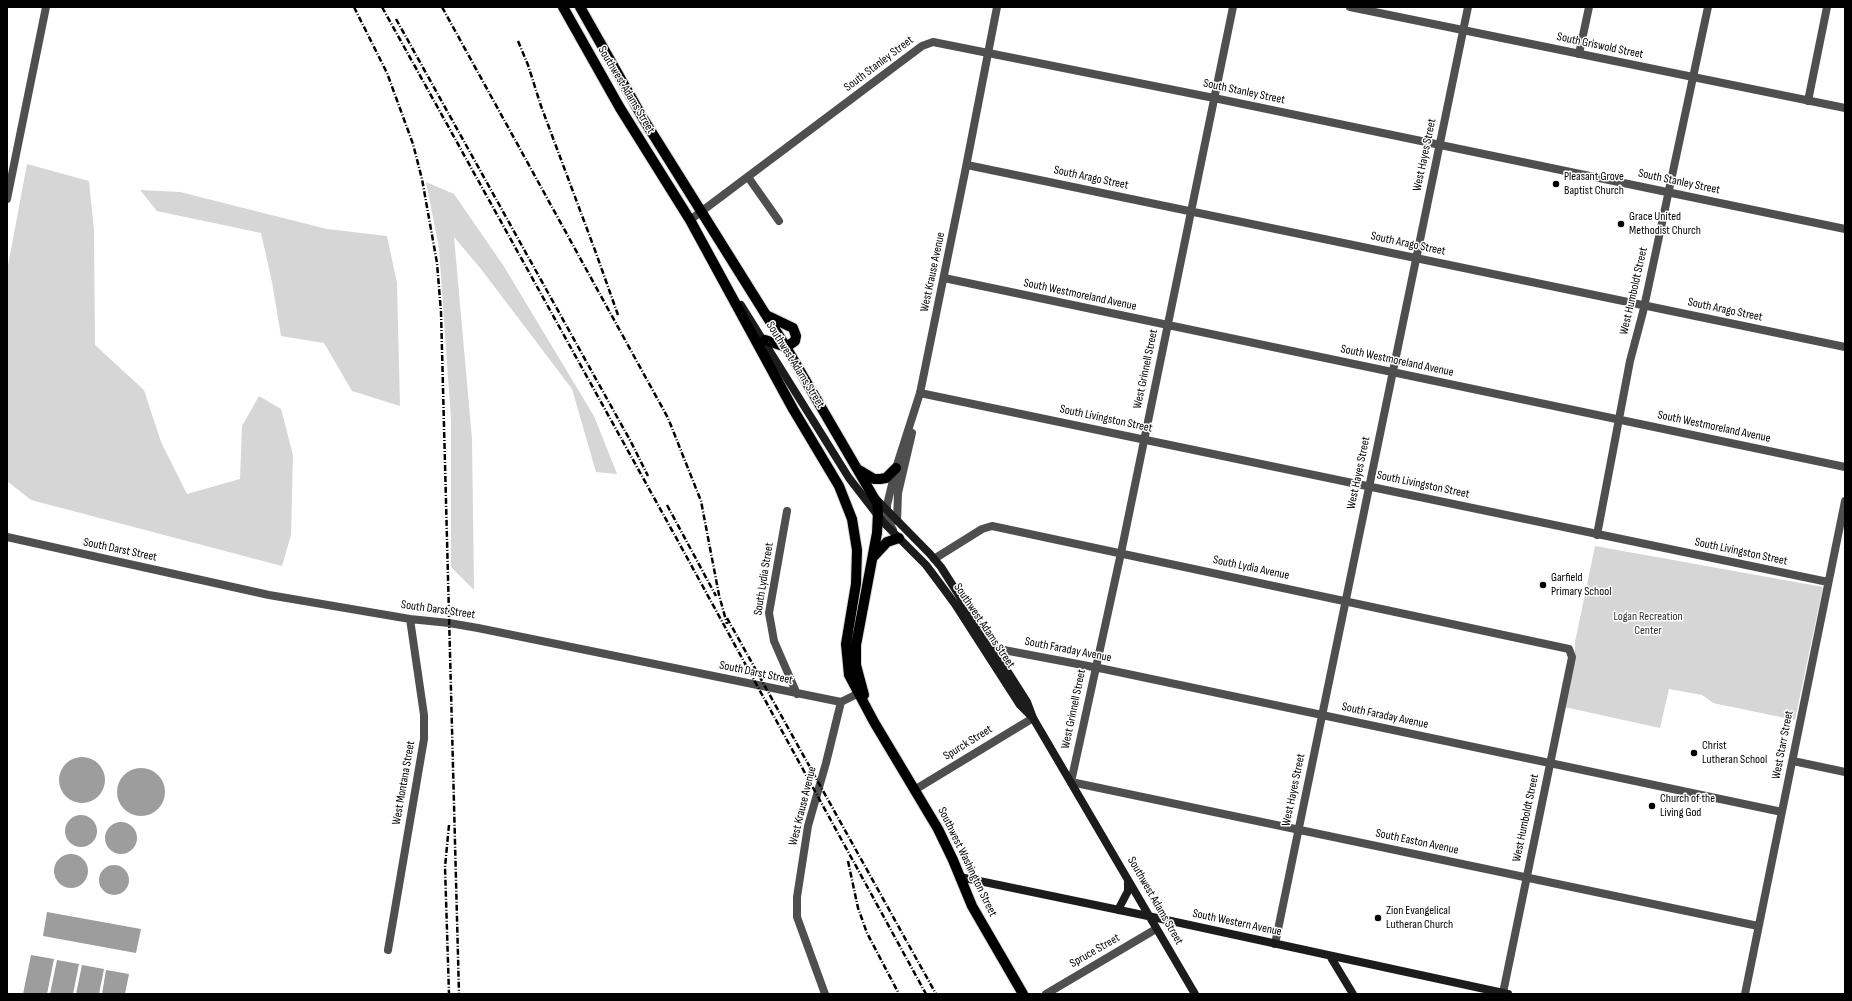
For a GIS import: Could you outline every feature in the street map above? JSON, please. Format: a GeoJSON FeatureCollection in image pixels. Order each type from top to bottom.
{"type":"FeatureCollection","features":[{"type":"Feature","properties":{"kind":"main road","name":"Southwest Adams Street"},"geometry":{"type":"LineString","coordinates":[[563,7],[620,108],[690,220],[717,269],[764,340],[842,468],[882,513],[898,537],[926,565],[983,646],[1020,705],[1032,718],[1071,782],[1148,916],[1196,994]]}},
{"type":"Feature","properties":{"kind":"main road","name":"Southwest Adams Street"},"geometry":{"type":"LineString","coordinates":[[580,7],[640,114],[786,347],[874,497]]}},
{"type":"Feature","properties":{"kind":"main road","name":"Southwest Washington Street"},"geometry":{"type":"LineString","coordinates":[[717,269],[793,409],[832,472],[848,507],[855,537],[857,570],[846,651],[849,675],[861,693],[874,722],[916,789],[946,844],[976,914],[1023,994]]}},
{"type":"Feature","properties":{"kind":"main road"},"geometry":{"type":"LineString","coordinates":[[764,340],[786,347],[795,341],[796,332],[789,325],[765,315]]}},
{"type":"Feature","properties":{"kind":"main road"},"geometry":{"type":"LineString","coordinates":[[857,469],[874,479],[880,479],[886,478],[896,468]]}},
{"type":"Feature","properties":{"kind":"main road","name":"Southwest Washington Street"},"geometry":{"type":"LineString","coordinates":[[861,693],[856,665],[856,645],[882,513],[874,497]]}},
{"type":"Feature","properties":{"kind":"main road","name":"Southwest Adams Street"},"geometry":{"type":"LineString","coordinates":[[882,513],[897,521],[934,559],[1027,702],[1032,718]]}},
{"type":"Feature","properties":{"kind":"main road"},"geometry":{"type":"LineString","coordinates":[[873,558],[887,542],[898,537]]}},
{"type":"Feature","properties":{"kind":"main road","name":"South Western Avenue"},"geometry":{"type":"LineString","coordinates":[[960,877],[1506,993]]}},
{"type":"Feature","properties":{"kind":"main road"},"geometry":{"type":"LineString","coordinates":[[1118,910],[1128,891],[1128,880]]}},
{"type":"Feature","properties":{"kind":"main road"},"geometry":{"type":"LineString","coordinates":[[1330,956],[1353,994]]}},
{"type":"Feature","properties":{"kind":"street"},"geometry":{"type":"LineString","coordinates":[[7,199],[46,7]]}},
{"type":"Feature","properties":{"kind":"street","name":"West Krause Avenue"},"geometry":{"type":"LineString","coordinates":[[882,513],[920,392],[967,164],[996,7]]}},
{"type":"Feature","properties":{"kind":"street","name":"West Grinnell Street"},"geometry":{"type":"LineString","coordinates":[[1071,782],[1121,553],[1233,7]]}},
{"type":"Feature","properties":{"kind":"street","name":"South Griswold Street"},"geometry":{"type":"LineString","coordinates":[[1350,7],[1845,108]]}},
{"type":"Feature","properties":{"kind":"street","name":"West Hayes Street"},"geometry":{"type":"LineString","coordinates":[[1275,944],[1368,486],[1468,7]]}},
{"type":"Feature","properties":{"kind":"street"},"geometry":{"type":"LineString","coordinates":[[1579,54],[1589,7]]}},
{"type":"Feature","properties":{"kind":"street","name":"West Humboldt Street"},"geometry":{"type":"LineString","coordinates":[[1597,535],[1630,361],[1669,192],[1708,7]]}},
{"type":"Feature","properties":{"kind":"street"},"geometry":{"type":"LineString","coordinates":[[1808,101],[1827,7]]}},
{"type":"Feature","properties":{"kind":"street","name":"South Stanley Street"},"geometry":{"type":"LineString","coordinates":[[690,220],[925,44],[935,42],[1439,144],[1845,229]]}},
{"type":"Feature","properties":{"kind":"street","name":"South Arago Street"},"geometry":{"type":"LineString","coordinates":[[967,164],[1845,347]]}},
{"type":"Feature","properties":{"kind":"street"},"geometry":{"type":"LineString","coordinates":[[748,177],[779,221]]}},
{"type":"Feature","properties":{"kind":"street","name":"South Westmoreland Avenue"},"geometry":{"type":"LineString","coordinates":[[944,278],[1845,467]]}},
{"type":"Feature","properties":{"kind":"street"},"geometry":{"type":"LineString","coordinates":[[897,521],[898,493],[920,392]]}},
{"type":"Feature","properties":{"kind":"street","name":"South Livingston Street"},"geometry":{"type":"LineString","coordinates":[[920,392],[1597,535],[1828,582]]}},
{"type":"Feature","properties":{"kind":"street","name":"West Starr Street"},"geometry":{"type":"LineString","coordinates":[[1745,994],[1845,501]]}},
{"type":"Feature","properties":{"kind":"street","name":"South Lydia Street"},"geometry":{"type":"LineString","coordinates":[[787,511],[769,613],[769,622],[774,641],[797,694]]}},
{"type":"Feature","properties":{"kind":"street","name":"South Lydia Avenue"},"geometry":{"type":"LineString","coordinates":[[934,559],[989,526],[1345,600],[1569,649]]}},
{"type":"Feature","properties":{"kind":"street","name":"South Darst Street"},"geometry":{"type":"LineString","coordinates":[[7,537],[269,595],[410,619],[478,628],[841,702]]}},
{"type":"Feature","properties":{"kind":"street","name":"West Montana Street"},"geometry":{"type":"LineString","coordinates":[[388,950],[424,739],[424,715],[410,619]]}},
{"type":"Feature","properties":{"kind":"street","name":"South Faraday Avenue"},"geometry":{"type":"LineString","coordinates":[[983,646],[1095,667],[1782,812]]}},
{"type":"Feature","properties":{"kind":"street","name":"West Humboldt Street"},"geometry":{"type":"LineString","coordinates":[[1506,993],[1526,878],[1572,662],[1572,656],[1569,649]]}},
{"type":"Feature","properties":{"kind":"street"},"geometry":{"type":"LineString","coordinates":[[841,702],[861,693]]}},
{"type":"Feature","properties":{"kind":"street","name":"West Krause Avenue"},"geometry":{"type":"LineString","coordinates":[[825,994],[797,917],[797,897],[808,826],[841,702]]}},
{"type":"Feature","properties":{"kind":"street","name":"Spurck Street"},"geometry":{"type":"LineString","coordinates":[[916,789],[1032,718]]}},
{"type":"Feature","properties":{"kind":"street"},"geometry":{"type":"LineString","coordinates":[[1793,761],[1845,772]]}},
{"type":"Feature","properties":{"kind":"street","name":"South Easton Avenue"},"geometry":{"type":"LineString","coordinates":[[1071,782],[1758,926]]}},
{"type":"Feature","properties":{"kind":"street","name":"Spruce Street"},"geometry":{"type":"LineString","coordinates":[[1046,994],[1156,929]]}},
{"type":"Feature","properties":{"kind":"green space"},"geometry":{"type":"Polygon","coordinates":[[[27,164],[89,181],[94,230],[95,345],[144,390],[161,442],[187,494],[240,479],[242,426],[259,396],[281,409],[293,455],[291,535],[282,566],[31,500],[7,481],[7,271],[27,164]]]}},
{"type":"Feature","properties":{"kind":"green space"},"geometry":{"type":"Polygon","coordinates":[[[426,182],[454,194],[503,265],[594,416],[617,474],[596,472],[572,389],[481,269],[454,237],[472,439],[474,590],[451,567],[451,420],[439,248],[426,182]]]}},
{"type":"Feature","properties":{"kind":"green space"},"geometry":{"type":"Polygon","coordinates":[[[140,190],[180,192],[327,229],[387,236],[397,283],[400,406],[352,391],[324,343],[281,336],[272,282],[261,233],[157,211],[140,190]]]}},
{"type":"Feature","properties":{"kind":"green space","name":"Logan Recreation Center"},"geometry":{"type":"Polygon","coordinates":[[[1595,546],[1823,587],[1795,720],[1713,703],[1702,695],[1669,689],[1660,728],[1564,707],[1575,655],[1575,642],[1595,546]]]}},
{"type":"Feature","properties":{"kind":"shaded area"},"geometry":{"type":"Polygon","coordinates":[[[82,757],[95,761],[101,767],[105,780],[101,793],[95,799],[82,803],[69,799],[63,793],[59,780],[63,767],[69,761],[82,757]]]}},
{"type":"Feature","properties":{"kind":"shaded area"},"geometry":{"type":"Polygon","coordinates":[[[136,768],[146,768],[155,772],[161,778],[165,787],[165,797],[161,806],[155,812],[146,816],[136,816],[127,812],[121,806],[117,797],[117,787],[121,778],[127,772],[136,768]]]}},
{"type":"Feature","properties":{"kind":"shaded area"},"geometry":{"type":"Polygon","coordinates":[[[78,815],[84,815],[94,822],[97,831],[96,837],[90,844],[84,847],[78,847],[68,840],[65,834],[65,828],[72,818],[78,815]]]}},
{"type":"Feature","properties":{"kind":"shaded area"},"geometry":{"type":"Polygon","coordinates":[[[121,822],[132,827],[137,838],[132,849],[121,854],[110,849],[105,838],[110,827],[121,822]]]}},
{"type":"Feature","properties":{"kind":"shaded area"},"geometry":{"type":"Polygon","coordinates":[[[71,854],[83,859],[88,871],[83,883],[71,888],[59,883],[54,871],[59,859],[71,854]]]}},
{"type":"Feature","properties":{"kind":"shaded area"},"geometry":{"type":"Polygon","coordinates":[[[114,865],[125,869],[129,880],[125,891],[114,895],[103,891],[99,880],[103,869],[114,865]]]}},
{"type":"Feature","properties":{"kind":"shaded area"},"geometry":{"type":"Polygon","coordinates":[[[47,912],[141,929],[136,953],[43,936],[47,912]]]}},
{"type":"Feature","properties":{"kind":"shaded area"},"geometry":{"type":"Polygon","coordinates":[[[31,955],[54,959],[47,994],[23,994],[31,955]]]}},
{"type":"Feature","properties":{"kind":"shaded area"},"geometry":{"type":"Polygon","coordinates":[[[57,960],[79,964],[73,994],[50,994],[57,960]]]}},
{"type":"Feature","properties":{"kind":"shaded area"},"geometry":{"type":"Polygon","coordinates":[[[82,965],[104,969],[99,994],[76,994],[82,965]]]}},
{"type":"Feature","properties":{"kind":"shaded area"},"geometry":{"type":"Polygon","coordinates":[[[106,970],[129,974],[125,994],[102,994],[106,970]]]}},
{"type":"Feature","properties":{"kind":"railway"},"geometry":{"type":"LineString","coordinates":[[354,7],[387,73],[413,144],[422,179],[437,263],[441,312],[459,994]]}},
{"type":"Feature","properties":{"kind":"railway"},"geometry":{"type":"LineString","coordinates":[[382,7],[673,532],[926,994]]}},
{"type":"Feature","properties":{"kind":"railway"},"geometry":{"type":"LineString","coordinates":[[442,7],[668,418],[701,501],[719,595],[727,624]]}},
{"type":"Feature","properties":{"kind":"railway"},"geometry":{"type":"LineString","coordinates":[[396,19],[631,442],[648,476]]}},
{"type":"Feature","properties":{"kind":"railway"},"geometry":{"type":"LineString","coordinates":[[518,41],[618,315]]}},
{"type":"Feature","properties":{"kind":"railway"},"geometry":{"type":"LineString","coordinates":[[667,505],[716,596]]}},
{"type":"Feature","properties":{"kind":"railway"},"geometry":{"type":"LineString","coordinates":[[727,618],[936,994]]}},
{"type":"Feature","properties":{"kind":"railway"},"geometry":{"type":"LineString","coordinates":[[449,825],[445,867],[449,994]]}},
{"type":"Feature","properties":{"kind":"railway"},"geometry":{"type":"LineString","coordinates":[[848,861],[858,908],[867,933],[899,994]]}},
{"type":"Feature","properties":{"kind":"place","name":"Pleasant Grove Baptist Church"},"geometry":{"type":"Point","coordinates":[1556,184]}},
{"type":"Feature","properties":{"kind":"place","name":"Grace United Methodist Church"},"geometry":{"type":"Point","coordinates":[1621,224]}},
{"type":"Feature","properties":{"kind":"place","name":"Garfield Primary School"},"geometry":{"type":"Point","coordinates":[1543,585]}},
{"type":"Feature","properties":{"kind":"place","name":"Christ Lutheran School"},"geometry":{"type":"Point","coordinates":[1694,753]}},
{"type":"Feature","properties":{"kind":"place","name":"Church of the Living God"},"geometry":{"type":"Point","coordinates":[1652,806]}},
{"type":"Feature","properties":{"kind":"place","name":"Zion Evangelical Lutheran Church"},"geometry":{"type":"Point","coordinates":[1378,918]}}]}
